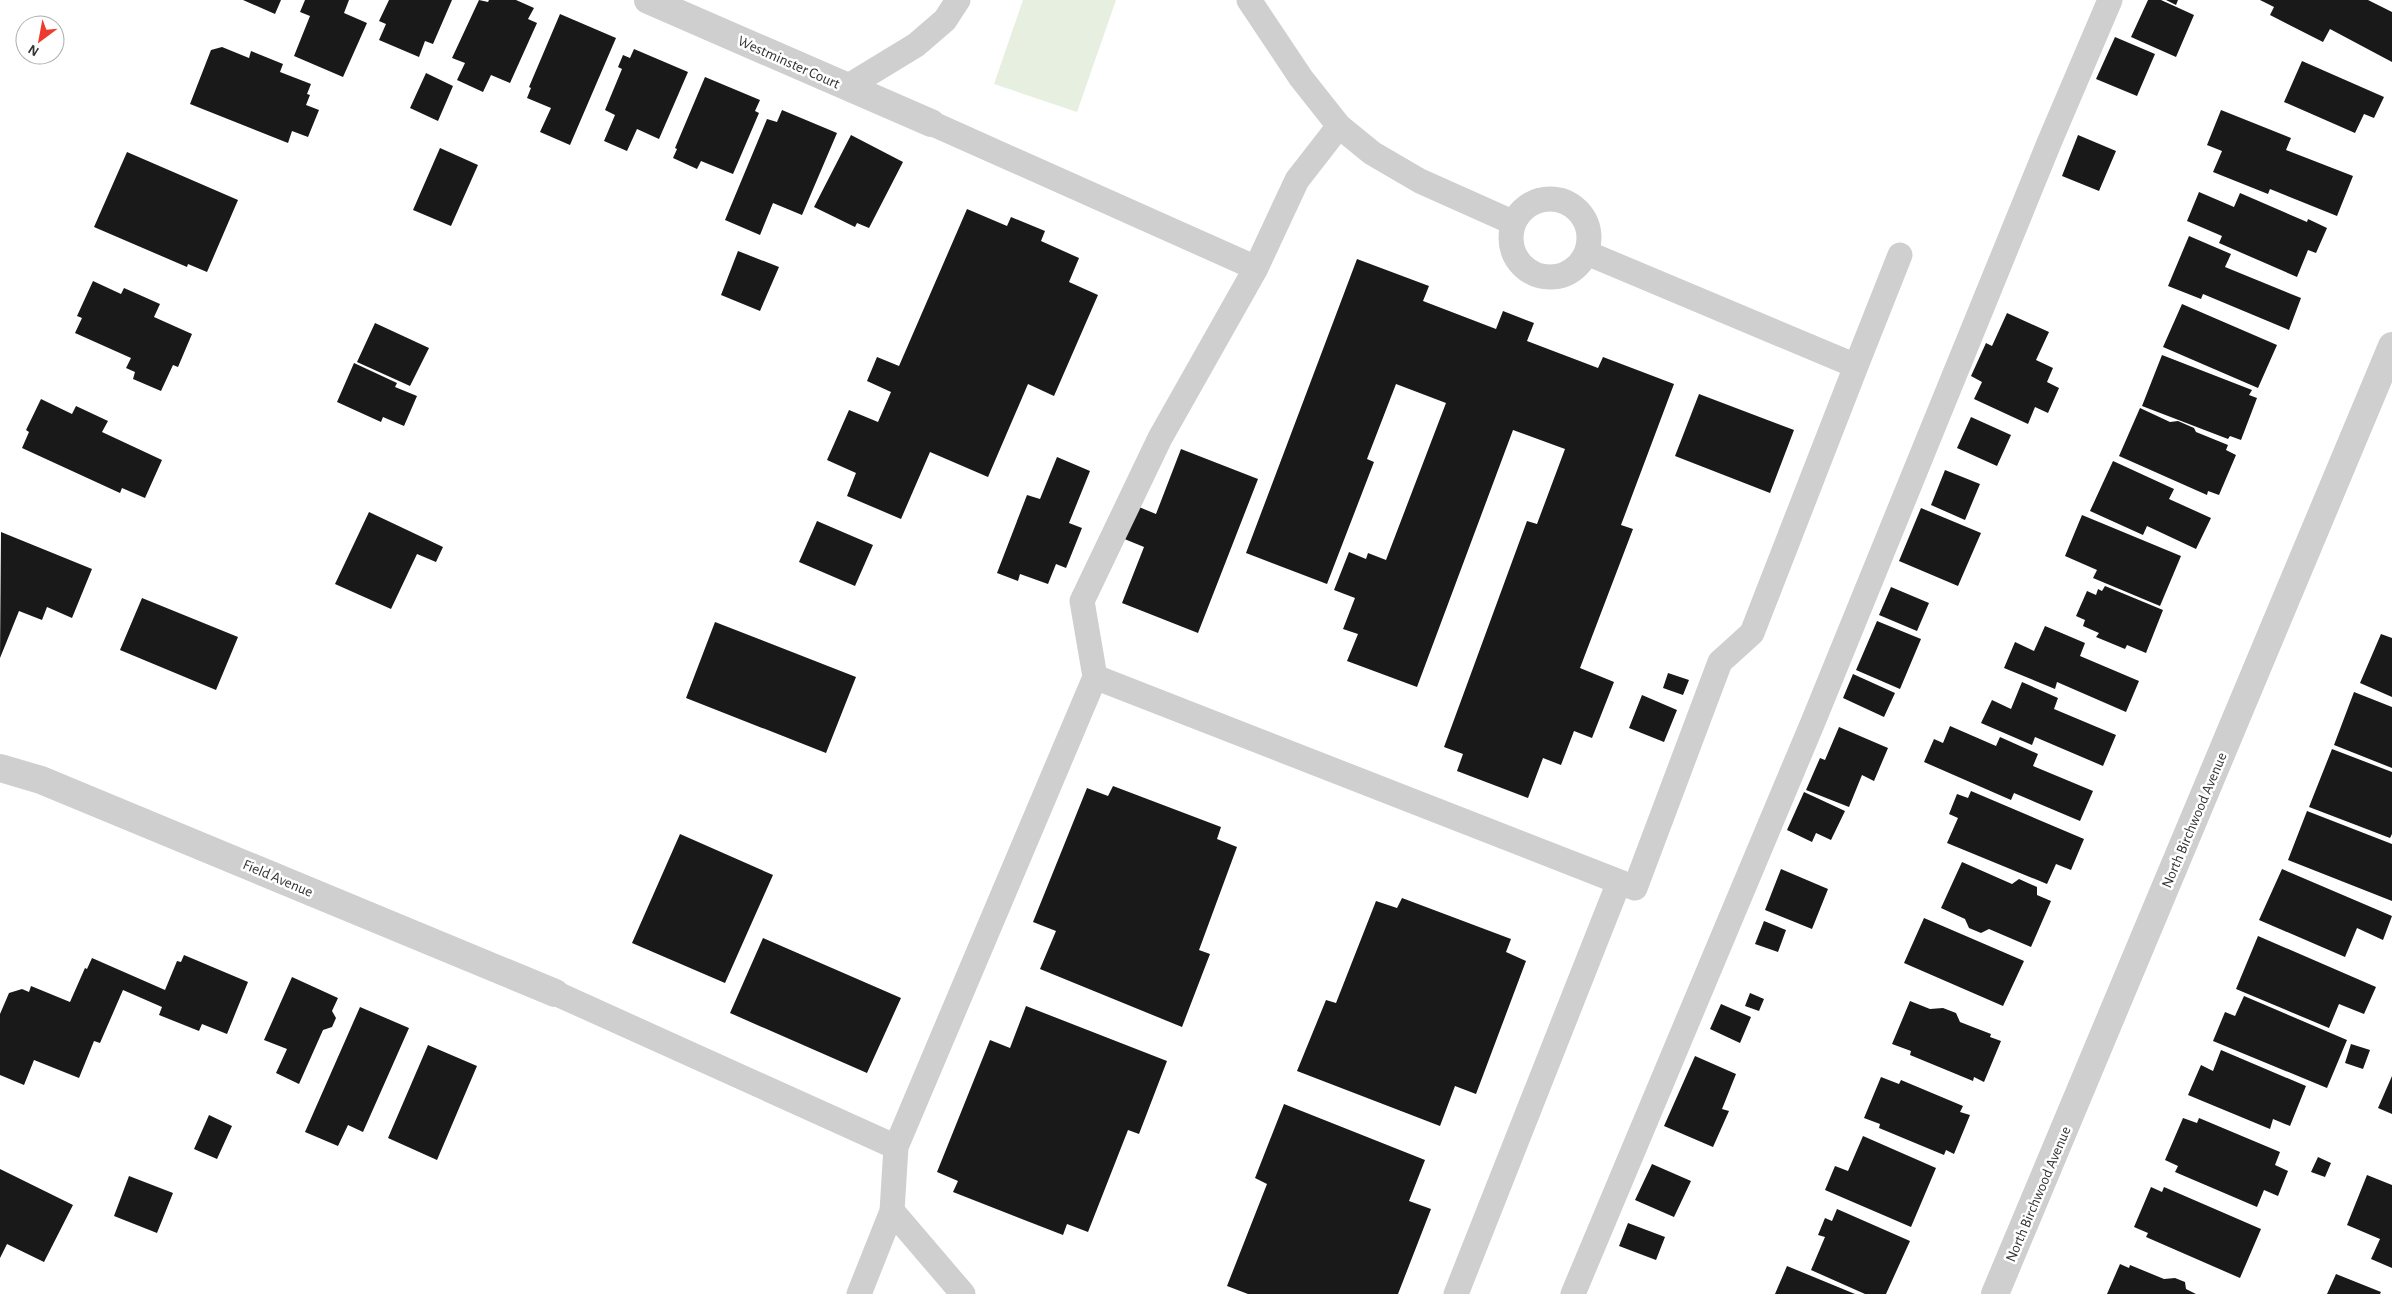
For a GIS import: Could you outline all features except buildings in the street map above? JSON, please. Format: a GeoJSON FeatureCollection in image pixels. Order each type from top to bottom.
{"type":"FeatureCollection","features":[{"type":"Feature","properties":{"kind":"street","name":"Westminster Court"},"geometry":{"type":"LineString","coordinates":[[648,0],[931,123]]}},
{"type":"Feature","properties":{"kind":"street","name":"North Birchwood Avenue"},"geometry":{"type":"LineString","coordinates":[[1995,1294],[2392,346]]}},
{"type":"Feature","properties":{"kind":"street","name":"Field Avenue"},"geometry":{"type":"LineString","coordinates":[[0,768],[41,780],[555,993]]}},
{"type":"Feature","properties":{"kind":"lane"},"geometry":{"type":"LineString","coordinates":[[846,87],[916,45],[945,20],[958,0]]}},
{"type":"Feature","properties":{"kind":"lane"},"geometry":{"type":"LineString","coordinates":[[1249,0],[1301,78],[1339,126],[1372,153],[1420,180],[1514,223]]}},
{"type":"Feature","properties":{"kind":"lane"},"geometry":{"type":"LineString","coordinates":[[1573,1294],[1813,722],[2049,143],[2110,0]]}},
{"type":"Feature","properties":{"kind":"lane"},"geometry":{"type":"LineString","coordinates":[[931,123],[1256,268]]}},
{"type":"Feature","properties":{"kind":"lane"},"geometry":{"type":"LineString","coordinates":[[859,1294],[892,1212],[896,1147],[1095,677],[1082,601],[1160,438],[1256,268],[1297,180],[1339,126]]}},
{"type":"Feature","properties":{"kind":"lane"},"geometry":{"type":"LineString","coordinates":[[1550,198],[1564,202],[1578,210],[1586,222],[1590,237],[1587,253],[1578,265],[1566,274],[1550,278],[1535,274],[1522,266],[1514,253],[1511,238],[1514,223],[1522,210],[1534,201],[1550,198]]}},
{"type":"Feature","properties":{"kind":"lane"},"geometry":{"type":"LineString","coordinates":[[1587,253],[1856,366]]}},
{"type":"Feature","properties":{"kind":"lane"},"geometry":{"type":"LineString","coordinates":[[1095,677],[1635,888],[1720,662],[1752,634],[1900,255]]}},
{"type":"Feature","properties":{"kind":"lane"},"geometry":{"type":"LineString","coordinates":[[1456,1294],[1619,882]]}},
{"type":"Feature","properties":{"kind":"lane"},"geometry":{"type":"LineString","coordinates":[[555,993],[896,1147]]}},
{"type":"Feature","properties":{"kind":"lane"},"geometry":{"type":"LineString","coordinates":[[892,1212],[963,1294]]}},
{"type":"Feature","properties":{"kind":"green space"},"geometry":{"type":"Polygon","coordinates":[[[1023,0],[1116,0],[1077,112],[994,84],[1023,0]]]}}]}
